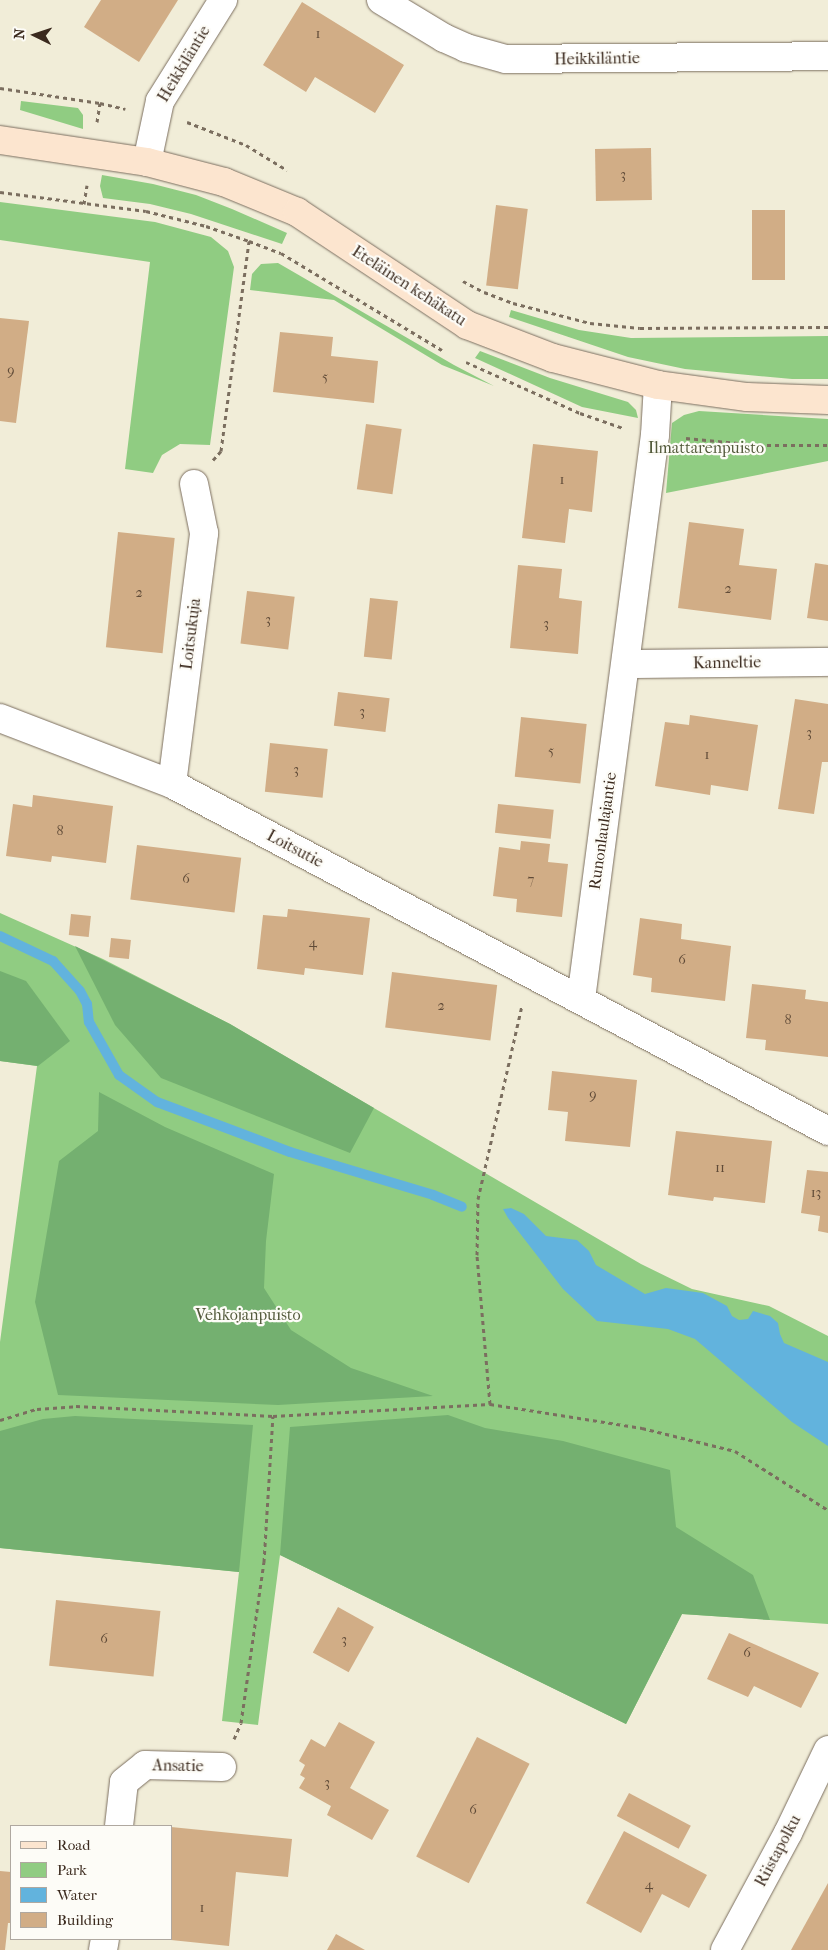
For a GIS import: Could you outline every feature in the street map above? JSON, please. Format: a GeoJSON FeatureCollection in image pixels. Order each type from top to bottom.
{"type":"FeatureCollection","features":[{"type":"Feature","properties":{"kind":"street","name":"Heikkiläntie"},"geometry":{"type":"LineString","coordinates":[[147,162],[160,101],[223,0]]}},
{"type":"Feature","properties":{"kind":"street","name":"Heikkiläntie"},"geometry":{"type":"LineString","coordinates":[[381,0],[444,38],[466,48],[506,59],[828,56]]}},
{"type":"Feature","properties":{"kind":"street","name":"Eteläinen kehäkatu"},"geometry":{"type":"LineString","coordinates":[[0,140],[147,162],[224,182],[297,212],[467,325],[554,358],[658,385],[747,397],[828,400]]}},
{"type":"Feature","properties":{"kind":"street","name":"Runonlaulajantie"},"geometry":{"type":"LineString","coordinates":[[580,999],[626,664],[655,435],[658,385]]}},
{"type":"Feature","properties":{"kind":"street","name":"Loitsukuja"},"geometry":{"type":"LineString","coordinates":[[172,784],[204,533],[194,484]]}},
{"type":"Feature","properties":{"kind":"street","name":"Kanneltie"},"geometry":{"type":"LineString","coordinates":[[626,664],[828,662]]}},
{"type":"Feature","properties":{"kind":"street","name":"Loitsutie"},"geometry":{"type":"LineString","coordinates":[[0,718],[172,784],[580,999]]}},
{"type":"Feature","properties":{"kind":"street"},"geometry":{"type":"LineString","coordinates":[[580,999],[828,1131]]}},
{"type":"Feature","properties":{"kind":"street","name":"Riistapolku"},"geometry":{"type":"LineString","coordinates":[[725,1950],[788,1833],[828,1750]]}},
{"type":"Feature","properties":{"kind":"street","name":"Ansatie"},"geometry":{"type":"LineString","coordinates":[[119,1825],[124,1782],[145,1765],[222,1767]]}},
{"type":"Feature","properties":{"kind":"path"},"geometry":{"type":"LineString","coordinates":[[0,88],[92,101],[197,125],[246,145],[295,176]]}},
{"type":"Feature","properties":{"kind":"path"},"geometry":{"type":"LineString","coordinates":[[194,484],[221,451],[249,240]]}},
{"type":"Feature","properties":{"kind":"path"},"geometry":{"type":"LineString","coordinates":[[459,279],[484,292],[513,303],[590,323],[640,328],[828,327]]}},
{"type":"Feature","properties":{"kind":"path"},"geometry":{"type":"LineString","coordinates":[[490,1404],[477,1254],[478,1199],[530,972]]}},
{"type":"Feature","properties":{"kind":"path"},"geometry":{"type":"LineString","coordinates":[[0,1420],[37,1409],[76,1406],[273,1416],[490,1404],[642,1428],[735,1451],[828,1510]]}},
{"type":"Feature","properties":{"kind":"path"},"geometry":{"type":"LineString","coordinates":[[222,1767],[241,1723],[264,1562],[273,1416]]}},
{"type":"Feature","properties":{"kind":"green space"},"geometry":{"type":"Polygon","coordinates":[[[21,101],[78,108],[83,115],[83,129],[20,110],[21,101]]]}},
{"type":"Feature","properties":{"kind":"green space"},"geometry":{"type":"Polygon","coordinates":[[[102,175],[153,184],[196,195],[287,233],[282,244],[191,214],[150,204],[103,198],[100,186],[102,175]]]}},
{"type":"Feature","properties":{"kind":"green space"},"geometry":{"type":"Polygon","coordinates":[[[0,202],[155,222],[211,237],[228,251],[234,267],[210,445],[180,444],[162,455],[153,473],[125,469],[150,262],[0,240],[0,202]]]}},
{"type":"Feature","properties":{"kind":"green space"},"geometry":{"type":"Polygon","coordinates":[[[278,263],[454,365],[494,386],[442,365],[334,300],[250,290],[252,274],[261,264],[278,263]]]}},
{"type":"Feature","properties":{"kind":"green space"},"geometry":{"type":"Polygon","coordinates":[[[511,310],[579,330],[631,338],[828,336],[828,379],[792,379],[685,369],[628,357],[509,317],[511,310]]]}},
{"type":"Feature","properties":{"kind":"green space"},"geometry":{"type":"Polygon","coordinates":[[[480,351],[550,378],[628,402],[636,410],[638,418],[582,407],[475,358],[480,351]]]}},
{"type":"Feature","properties":{"kind":"green space","name":"Ilmattarenpuisto"},"geometry":{"type":"Polygon","coordinates":[[[699,411],[828,419],[828,461],[666,493],[672,423],[684,415],[699,411]]]}},
{"type":"Feature","properties":{"kind":"green space","name":"Vehkojanpuisto"},"geometry":{"type":"Polygon","coordinates":[[[0,913],[103,959],[230,1024],[641,1264],[692,1289],[769,1306],[828,1336],[828,1624],[682,1614],[626,1724],[280,1555],[258,1725],[222,1721],[239,1572],[0,1548],[0,1342],[37,1066],[0,1061],[0,913]]]}},
{"type":"Feature","properties":{"kind":"green space"},"geometry":{"type":"Polygon","coordinates":[[[75,946],[230,1024],[374,1108],[350,1153],[161,1078],[115,1025],[75,946]]]}},
{"type":"Feature","properties":{"kind":"green space"},"geometry":{"type":"Polygon","coordinates":[[[0,971],[26,981],[70,1041],[38,1066],[0,1061],[0,971]]]}},
{"type":"Feature","properties":{"kind":"green space"},"geometry":{"type":"Polygon","coordinates":[[[99,1092],[165,1127],[274,1174],[266,1241],[264,1288],[291,1330],[351,1368],[433,1396],[278,1405],[58,1395],[35,1302],[59,1161],[98,1131],[99,1092]]]}},
{"type":"Feature","properties":{"kind":"green space"},"geometry":{"type":"Polygon","coordinates":[[[448,1415],[485,1428],[563,1441],[670,1470],[676,1527],[753,1575],[770,1620],[682,1614],[626,1724],[280,1555],[290,1427],[448,1415]]]}},
{"type":"Feature","properties":{"kind":"green space"},"geometry":{"type":"Polygon","coordinates":[[[75,1416],[253,1425],[239,1572],[0,1548],[0,1431],[43,1419],[75,1416]]]}},
{"type":"Feature","properties":{"kind":"water"},"geometry":{"type":"Polygon","coordinates":[[[511,1208],[524,1214],[546,1236],[577,1240],[589,1251],[596,1265],[645,1294],[666,1288],[703,1293],[727,1306],[732,1316],[739,1320],[748,1319],[753,1311],[770,1316],[778,1323],[784,1343],[828,1362],[828,1446],[792,1422],[695,1339],[668,1329],[597,1321],[563,1289],[508,1218],[503,1209],[511,1208]]]}},
{"type":"Feature","properties":{"kind":"building"},"geometry":{"type":"Polygon","coordinates":[[[101,0],[178,0],[139,62],[84,27],[101,0]]]}},
{"type":"Feature","properties":{"kind":"building"},"geometry":{"type":"Polygon","coordinates":[[[302,2],[404,65],[375,113],[315,77],[306,92],[263,65],[302,2]]]}},
{"type":"Feature","properties":{"kind":"building"},"geometry":{"type":"Polygon","coordinates":[[[651,148],[652,200],[596,201],[595,149],[651,148]]]}},
{"type":"Feature","properties":{"kind":"building"},"geometry":{"type":"Polygon","coordinates":[[[496,205],[528,209],[518,289],[486,285],[496,205]]]}},
{"type":"Feature","properties":{"kind":"building"},"geometry":{"type":"Polygon","coordinates":[[[752,210],[785,210],[785,280],[752,280],[752,210]]]}},
{"type":"Feature","properties":{"kind":"building"},"geometry":{"type":"Polygon","coordinates":[[[0,318],[29,321],[16,423],[0,421],[0,318]]]}},
{"type":"Feature","properties":{"kind":"building"},"geometry":{"type":"Polygon","coordinates":[[[280,332],[333,337],[331,356],[378,361],[374,403],[273,392],[280,332]]]}},
{"type":"Feature","properties":{"kind":"building"},"geometry":{"type":"Polygon","coordinates":[[[366,424],[402,429],[392,494],[357,489],[366,424]]]}},
{"type":"Feature","properties":{"kind":"building"},"geometry":{"type":"Polygon","coordinates":[[[533,444],[598,451],[592,512],[569,509],[565,543],[522,538],[533,444]]]}},
{"type":"Feature","properties":{"kind":"building"},"geometry":{"type":"Polygon","coordinates":[[[689,522],[744,529],[739,565],[777,569],[771,620],[678,608],[689,522]]]}},
{"type":"Feature","properties":{"kind":"building"},"geometry":{"type":"Polygon","coordinates":[[[118,532],[175,538],[163,653],[106,647],[118,532]]]}},
{"type":"Feature","properties":{"kind":"building"},"geometry":{"type":"Polygon","coordinates":[[[815,563],[828,565],[828,621],[807,618],[815,563]]]}},
{"type":"Feature","properties":{"kind":"building"},"geometry":{"type":"Polygon","coordinates":[[[518,565],[562,569],[559,598],[582,601],[578,654],[510,648],[518,565]]]}},
{"type":"Feature","properties":{"kind":"building"},"geometry":{"type":"Polygon","coordinates":[[[247,591],[295,597],[288,649],[241,644],[247,591]]]}},
{"type":"Feature","properties":{"kind":"building"},"geometry":{"type":"Polygon","coordinates":[[[370,598],[398,601],[392,660],[364,657],[370,598]]]}},
{"type":"Feature","properties":{"kind":"building"},"geometry":{"type":"Polygon","coordinates":[[[338,692],[390,698],[385,732],[334,726],[338,692]]]}},
{"type":"Feature","properties":{"kind":"building"},"geometry":{"type":"Polygon","coordinates":[[[795,699],[828,704],[828,762],[822,762],[814,814],[778,809],[795,699]]]}},
{"type":"Feature","properties":{"kind":"building"},"geometry":{"type":"Polygon","coordinates":[[[690,715],[758,725],[748,791],[711,785],[710,795],[655,786],[665,722],[689,725],[690,715]]]}},
{"type":"Feature","properties":{"kind":"building"},"geometry":{"type":"Polygon","coordinates":[[[521,717],[587,724],[580,784],[515,777],[521,717]]]}},
{"type":"Feature","properties":{"kind":"building"},"geometry":{"type":"Polygon","coordinates":[[[270,743],[328,749],[323,798],[265,792],[270,743]]]}},
{"type":"Feature","properties":{"kind":"building"},"geometry":{"type":"Polygon","coordinates":[[[33,795],[113,806],[106,863],[52,856],[51,862],[6,856],[13,804],[32,807],[33,795]]]}},
{"type":"Feature","properties":{"kind":"building"},"geometry":{"type":"Polygon","coordinates":[[[498,804],[554,810],[551,839],[495,833],[498,804]]]}},
{"type":"Feature","properties":{"kind":"building"},"geometry":{"type":"Polygon","coordinates":[[[521,841],[550,844],[548,862],[568,864],[562,917],[516,912],[517,899],[493,896],[499,847],[520,850],[521,841]]]}},
{"type":"Feature","properties":{"kind":"building"},"geometry":{"type":"Polygon","coordinates":[[[137,845],[241,858],[235,912],[130,900],[137,845]]]}},
{"type":"Feature","properties":{"kind":"building"},"geometry":{"type":"Polygon","coordinates":[[[288,909],[370,918],[363,975],[305,968],[304,975],[257,969],[263,915],[287,917],[288,909]]]}},
{"type":"Feature","properties":{"kind":"building"},"geometry":{"type":"Polygon","coordinates":[[[71,914],[91,916],[89,937],[69,935],[71,914]]]}},
{"type":"Feature","properties":{"kind":"building"},"geometry":{"type":"Polygon","coordinates":[[[640,918],[682,924],[681,939],[731,946],[725,1001],[651,992],[652,978],[633,975],[640,918]]]}},
{"type":"Feature","properties":{"kind":"building"},"geometry":{"type":"Polygon","coordinates":[[[111,938],[131,940],[129,959],[109,957],[111,938]]]}},
{"type":"Feature","properties":{"kind":"building"},"geometry":{"type":"Polygon","coordinates":[[[392,972],[497,985],[490,1041],[385,1028],[392,972]]]}},
{"type":"Feature","properties":{"kind":"building"},"geometry":{"type":"Polygon","coordinates":[[[752,984],[806,990],[805,999],[828,1002],[828,1057],[765,1050],[766,1040],[746,1038],[752,984]]]}},
{"type":"Feature","properties":{"kind":"building"},"geometry":{"type":"Polygon","coordinates":[[[552,1071],[637,1080],[630,1147],[565,1141],[568,1112],[548,1110],[552,1071]]]}},
{"type":"Feature","properties":{"kind":"building"},"geometry":{"type":"Polygon","coordinates":[[[676,1131],[772,1141],[765,1203],[714,1197],[713,1201],[668,1195],[676,1131]]]}},
{"type":"Feature","properties":{"kind":"building"},"geometry":{"type":"Polygon","coordinates":[[[807,1170],[828,1172],[828,1233],[818,1231],[820,1216],[801,1213],[807,1170]]]}},
{"type":"Feature","properties":{"kind":"building"},"geometry":{"type":"Polygon","coordinates":[[[56,1600],[160,1611],[154,1677],[49,1666],[56,1600]]]}},
{"type":"Feature","properties":{"kind":"building"},"geometry":{"type":"Polygon","coordinates":[[[338,1607],[374,1627],[349,1672],[313,1652],[338,1607]]]}},
{"type":"Feature","properties":{"kind":"building"},"geometry":{"type":"Polygon","coordinates":[[[729,1633],[819,1673],[801,1708],[754,1686],[748,1697],[707,1679],[729,1633]]]}},
{"type":"Feature","properties":{"kind":"building"},"geometry":{"type":"Polygon","coordinates":[[[339,1722],[375,1742],[350,1788],[389,1810],[372,1840],[327,1815],[331,1806],[299,1788],[305,1778],[300,1775],[305,1765],[299,1761],[311,1739],[325,1747],[339,1722]]]}},
{"type":"Feature","properties":{"kind":"building"},"geometry":{"type":"Polygon","coordinates":[[[477,1737],[530,1764],[469,1883],[416,1856],[477,1737]]]}},
{"type":"Feature","properties":{"kind":"building"},"geometry":{"type":"Polygon","coordinates":[[[629,1793],[691,1826],[679,1849],[617,1816],[629,1793]]]}},
{"type":"Feature","properties":{"kind":"building"},"geometry":{"type":"Polygon","coordinates":[[[172,1827],[292,1839],[288,1877],[236,1872],[229,1946],[171,1940],[172,1827]]]}},
{"type":"Feature","properties":{"kind":"building"},"geometry":{"type":"Polygon","coordinates":[[[624,1831],[707,1875],[689,1908],[662,1894],[641,1933],[586,1903],[624,1831]]]}},
{"type":"Feature","properties":{"kind":"building"},"geometry":{"type":"Polygon","coordinates":[[[0,1871],[10,1872],[10,1923],[8,1923],[5,1950],[0,1950],[0,1871]]]}},
{"type":"Feature","properties":{"kind":"building"},"geometry":{"type":"Polygon","coordinates":[[[828,1883],[828,1950],[791,1950],[828,1883]]]}},
{"type":"Feature","properties":{"kind":"building"},"geometry":{"type":"Polygon","coordinates":[[[336,1934],[365,1950],[327,1950],[336,1934]]]}},
{"type":"Feature","properties":{"kind":"waterway"},"geometry":{"type":"LineString","coordinates":[[0,936],[53,961],[80,991],[87,1004],[89,1022],[119,1075],[157,1102],[290,1152],[433,1195],[462,1207]]}}]}
